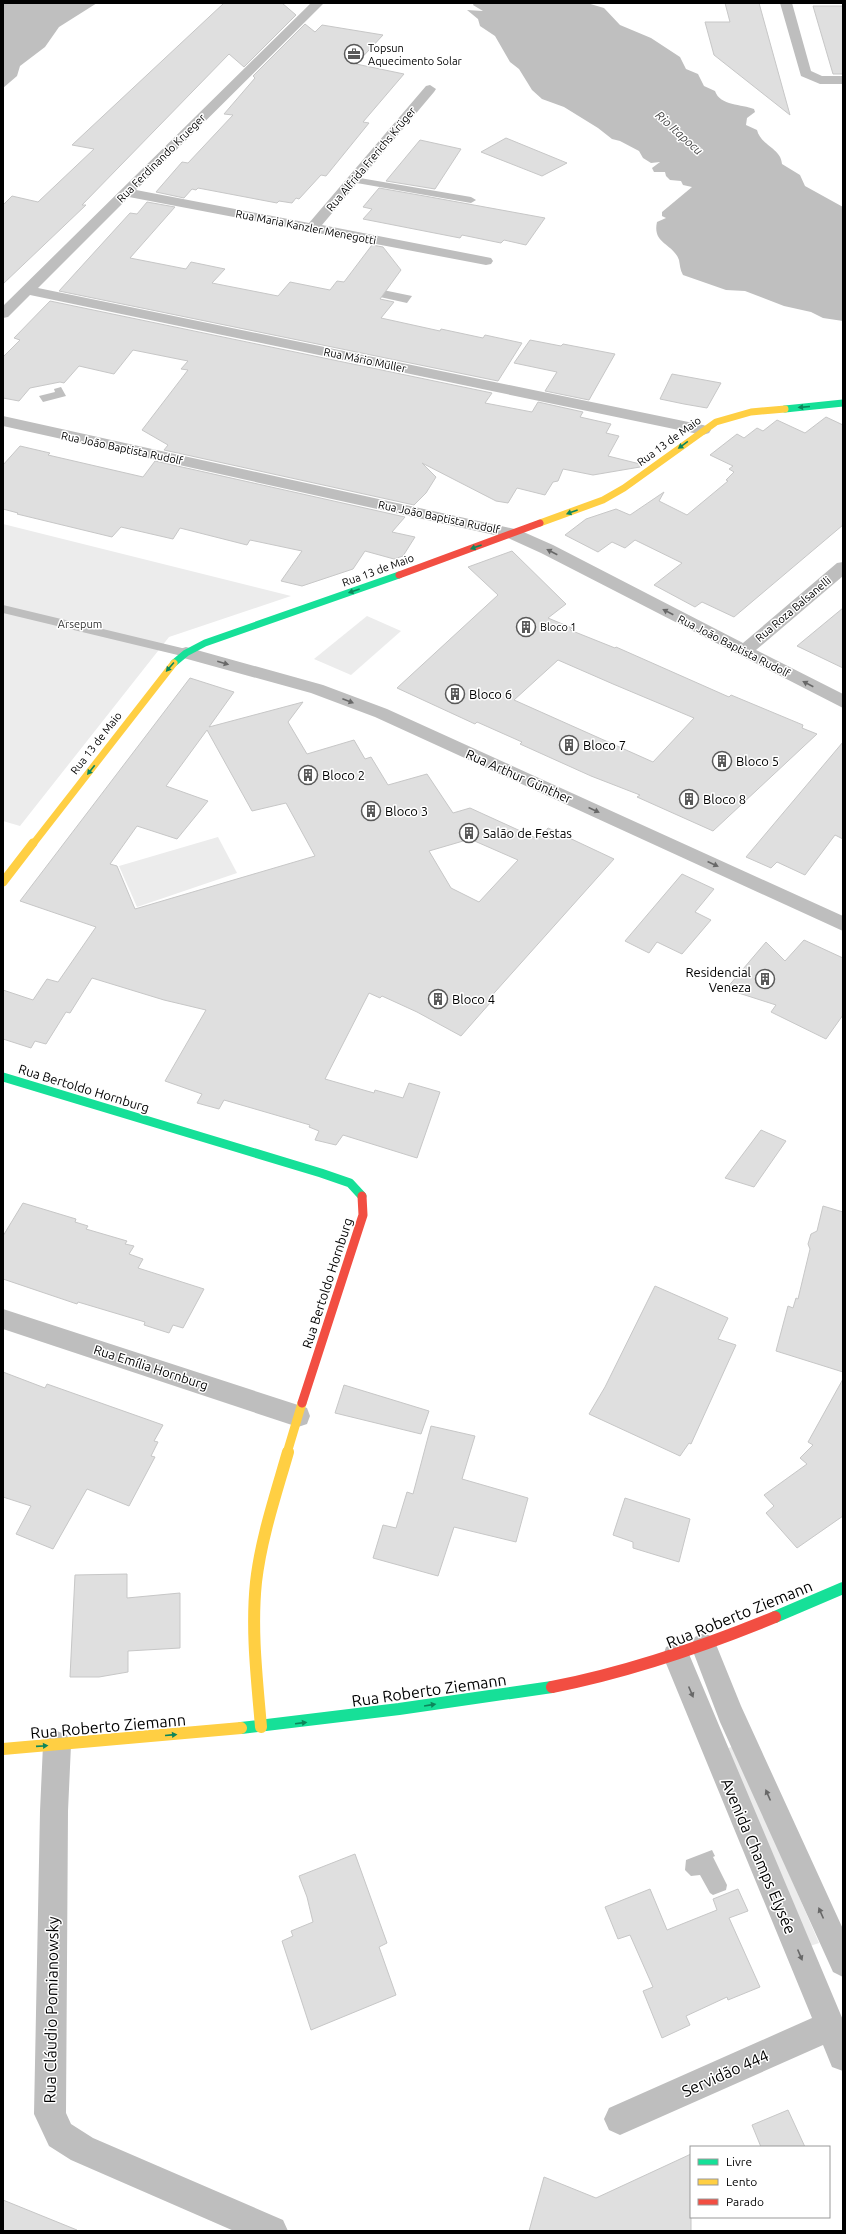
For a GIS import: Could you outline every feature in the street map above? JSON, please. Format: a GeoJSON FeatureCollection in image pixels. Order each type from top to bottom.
{"type":"FeatureCollection","features":[{"type":"Feature","properties":{"kind":"main road","name":"Rua 13 de Maio"},"geometry":{"type":"LineString","coordinates":[[3,882],[173,664],[186,653],[205,643],[513,534],[614,494],[703,430],[726,418],[751,412],[843,404]]}},
{"type":"Feature","properties":{"kind":"main road","name":"Rua Bertoldo Hornburg"},"geometry":{"type":"LineString","coordinates":[[3,1077],[321,1173],[350,1183],[363,1197],[363,1215],[298,1416],[270,1513],[256,1581],[254,1635],[261,1727]]}},
{"type":"Feature","properties":{"kind":"main road","name":"Rua Roberto Ziemann"},"geometry":{"type":"LineString","coordinates":[[3,1749],[261,1727],[374,1714],[574,1683],[627,1671],[676,1656],[704,1646],[843,1588]]}},
{"type":"Feature","properties":{"kind":"street","name":"Rua Ferdinando Krueger"},"geometry":{"type":"LineString","coordinates":[[3,314],[318,3]]}},
{"type":"Feature","properties":{"kind":"street"},"geometry":{"type":"LineString","coordinates":[[786,3],[802,70],[809,76],[820,80],[843,80]]}},
{"type":"Feature","properties":{"kind":"street","name":"Rua Alfrida Frerichs Krüger"},"geometry":{"type":"LineString","coordinates":[[312,228],[430,89]]}},
{"type":"Feature","properties":{"kind":"street","name":"Rua Maria Kanzler Menegotti"},"geometry":{"type":"LineString","coordinates":[[126,192],[486,261]]}},
{"type":"Feature","properties":{"kind":"street","name":"Rua Mário Müller"},"geometry":{"type":"LineString","coordinates":[[27,290],[703,430]]}},
{"type":"Feature","properties":{"kind":"street","name":"Rua João Baptista Rudolf"},"geometry":{"type":"LineString","coordinates":[[3,421],[513,534],[843,702]]}},
{"type":"Feature","properties":{"kind":"street","name":"Rua Roza Balsanelli"},"geometry":{"type":"LineString","coordinates":[[744,651],[843,567]]}},
{"type":"Feature","properties":{"kind":"street","name":"Rua Arthur Günther"},"geometry":{"type":"LineString","coordinates":[[186,653],[317,689],[380,713],[843,924]]}},
{"type":"Feature","properties":{"kind":"street","name":"Rua Emília Hornburg"},"geometry":{"type":"LineString","coordinates":[[3,1318],[298,1416]]}},
{"type":"Feature","properties":{"kind":"street"},"geometry":{"type":"LineString","coordinates":[[704,1646],[730,1712],[843,1962]]}},
{"type":"Feature","properties":{"kind":"street","name":"Avenida Champs Elysée"},"geometry":{"type":"LineString","coordinates":[[676,1656],[843,2056]]}},
{"type":"Feature","properties":{"kind":"street","name":"Rua Cláudio Pomianowsky"},"geometry":{"type":"LineString","coordinates":[[57,1745],[54,1811],[50,2114],[60,2136],[82,2149],[272,2231]]}},
{"type":"Feature","properties":{"kind":"street","name":"Servidão 444"},"geometry":{"type":"LineString","coordinates":[[620,2119],[830,2026]]}},
{"type":"Feature","properties":{"kind":"lane"},"geometry":{"type":"LineString","coordinates":[[354,180],[471,200]]}},
{"type":"Feature","properties":{"kind":"lane"},"geometry":{"type":"LineString","coordinates":[[3,609],[186,653]]}},
{"type":"Feature","properties":{"kind":"green space","name":"Arsepum"},"geometry":{"type":"Polygon","coordinates":[[[3,524],[291,596],[169,637],[20,826],[3,821],[3,524]]]}},
{"type":"Feature","properties":{"kind":"green space"},"geometry":{"type":"Polygon","coordinates":[[[367,616],[401,631],[351,675],[314,659],[367,616]]]}},
{"type":"Feature","properties":{"kind":"green space"},"geometry":{"type":"Polygon","coordinates":[[[218,837],[237,873],[137,907],[119,866],[218,837]]]}},
{"type":"Feature","properties":{"kind":"green space"},"geometry":{"type":"Polygon","coordinates":[[[734,1746],[819,1943],[810,1946],[726,1749],[734,1746]]]}},
{"type":"Feature","properties":{"kind":"water"},"geometry":{"type":"Polygon","coordinates":[[[3,3],[97,3],[59,27],[45,47],[20,66],[17,76],[3,88],[3,3]]]}},
{"type":"Feature","properties":{"kind":"water","name":"Rio Itapocu"},"geometry":{"type":"Polygon","coordinates":[[[474,3],[587,3],[604,8],[620,25],[651,38],[680,57],[686,69],[698,74],[704,86],[715,91],[718,96],[726,102],[754,109],[755,112],[747,118],[746,125],[757,130],[762,140],[778,154],[782,164],[800,175],[805,186],[843,207],[843,321],[823,318],[811,312],[784,306],[745,291],[726,290],[683,275],[676,254],[660,239],[657,235],[656,229],[657,222],[666,218],[662,216],[662,212],[692,187],[683,185],[681,181],[670,180],[666,176],[665,172],[654,172],[652,168],[660,162],[651,163],[643,158],[639,151],[620,141],[612,139],[598,128],[564,107],[542,99],[532,90],[519,69],[510,62],[495,36],[480,26],[478,19],[467,10],[483,11],[473,5],[474,3]]]}},
{"type":"Feature","properties":{"kind":"water"},"geometry":{"type":"Polygon","coordinates":[[[383,290],[412,296],[407,303],[380,297],[383,290]]]}},
{"type":"Feature","properties":{"kind":"water"},"geometry":{"type":"Polygon","coordinates":[[[61,387],[66,396],[43,402],[39,396],[55,392],[54,389],[61,387]]]}},
{"type":"Feature","properties":{"kind":"water"},"geometry":{"type":"Polygon","coordinates":[[[712,1850],[715,1856],[713,1857],[727,1885],[726,1890],[713,1895],[710,1893],[700,1875],[691,1876],[685,1870],[686,1860],[712,1850]]]}},
{"type":"Feature","properties":{"kind":"building"},"geometry":{"type":"Polygon","coordinates":[[[224,3],[282,3],[296,15],[244,67],[229,54],[82,205],[86,205],[3,284],[3,205],[12,196],[38,202],[94,149],[72,145],[224,3]]]}},
{"type":"Feature","properties":{"kind":"building"},"geometry":{"type":"Polygon","coordinates":[[[725,3],[759,3],[790,115],[714,55],[705,22],[730,22],[725,3]]]}},
{"type":"Feature","properties":{"kind":"building"},"geometry":{"type":"Polygon","coordinates":[[[813,6],[843,6],[843,74],[833,74],[813,6]]]}},
{"type":"Feature","properties":{"kind":"building"},"geometry":{"type":"Polygon","coordinates":[[[305,24],[315,32],[322,25],[383,35],[356,64],[404,74],[363,122],[369,123],[326,176],[321,175],[299,199],[296,198],[292,203],[279,201],[277,203],[198,188],[196,190],[192,189],[184,198],[156,192],[182,162],[188,163],[233,115],[224,114],[255,78],[253,76],[305,24]]]}},
{"type":"Feature","properties":{"kind":"building"},"geometry":{"type":"Polygon","coordinates":[[[506,138],[567,163],[542,176],[481,152],[506,138]]]}},
{"type":"Feature","properties":{"kind":"building"},"geometry":{"type":"Polygon","coordinates":[[[420,140],[461,149],[435,189],[386,181],[420,140]]]}},
{"type":"Feature","properties":{"kind":"building"},"geometry":{"type":"Polygon","coordinates":[[[379,188],[545,218],[526,245],[504,240],[501,243],[462,235],[460,238],[363,219],[372,209],[363,207],[379,188]]]}},
{"type":"Feature","properties":{"kind":"building"},"geometry":{"type":"Polygon","coordinates":[[[147,202],[175,207],[130,258],[186,269],[191,262],[225,269],[212,283],[278,296],[290,282],[330,290],[337,281],[344,282],[372,245],[383,247],[401,270],[380,299],[394,302],[381,318],[440,331],[441,329],[483,338],[485,335],[522,343],[498,381],[59,291],[130,213],[137,214],[147,202]]]}},
{"type":"Feature","properties":{"kind":"building"},"geometry":{"type":"Polygon","coordinates":[[[50,301],[492,393],[485,403],[532,412],[538,402],[583,412],[580,417],[611,424],[606,433],[619,436],[608,456],[644,465],[593,475],[563,469],[558,481],[553,482],[545,495],[517,488],[508,503],[496,501],[422,463],[436,477],[426,493],[414,505],[164,450],[168,445],[142,430],[188,370],[181,369],[188,361],[133,350],[114,374],[79,366],[64,383],[60,382],[30,388],[19,401],[3,398],[3,357],[20,340],[14,338],[50,301]]]}},
{"type":"Feature","properties":{"kind":"building"},"geometry":{"type":"Polygon","coordinates":[[[530,340],[561,346],[563,344],[615,354],[589,400],[545,391],[557,372],[514,363],[530,340]]]}},
{"type":"Feature","properties":{"kind":"building"},"geometry":{"type":"Polygon","coordinates":[[[672,374],[721,383],[707,408],[660,399],[672,374]]]}},
{"type":"Feature","properties":{"kind":"building"},"geometry":{"type":"Polygon","coordinates":[[[826,417],[843,425],[843,525],[734,617],[702,602],[695,607],[654,585],[682,563],[635,540],[625,548],[612,542],[598,552],[565,535],[586,519],[616,509],[630,515],[664,492],[659,501],[687,515],[728,481],[726,480],[734,472],[729,469],[733,466],[710,455],[737,434],[744,438],[757,428],[763,431],[777,420],[805,433],[826,417]]]}},
{"type":"Feature","properties":{"kind":"building"},"geometry":{"type":"Polygon","coordinates":[[[20,446],[50,453],[48,455],[143,477],[155,461],[405,517],[392,532],[415,537],[403,556],[394,559],[365,551],[353,569],[302,586],[281,581],[302,551],[250,540],[247,545],[180,528],[173,539],[121,527],[112,537],[17,514],[18,513],[3,509],[3,465],[20,446]]]}},
{"type":"Feature","properties":{"kind":"building"},"geometry":{"type":"Polygon","coordinates":[[[512,551],[566,604],[548,618],[572,628],[570,630],[615,648],[616,647],[729,697],[731,695],[803,725],[802,728],[817,734],[713,831],[637,797],[640,795],[591,776],[520,744],[522,742],[477,722],[475,724],[397,688],[498,595],[468,567],[512,551]],[[558,660],[514,700],[653,762],[694,718],[558,660]]]}},
{"type":"Feature","properties":{"kind":"building"},"geometry":{"type":"Polygon","coordinates":[[[843,608],[843,668],[797,646],[843,608]]]}},
{"type":"Feature","properties":{"kind":"building"},"geometry":{"type":"Polygon","coordinates":[[[190,678],[234,692],[209,727],[303,702],[288,722],[307,754],[354,740],[365,759],[371,757],[388,785],[427,774],[453,813],[470,808],[538,839],[548,828],[614,859],[487,1001],[490,1003],[461,1036],[417,1012],[382,996],[380,998],[369,993],[325,1079],[374,1093],[375,1090],[403,1098],[409,1083],[440,1092],[417,1158],[343,1135],[336,1145],[315,1140],[319,1131],[309,1127],[310,1125],[224,1100],[219,1109],[197,1103],[202,1094],[165,1081],[206,1010],[164,1000],[92,978],[70,1013],[66,1012],[46,1044],[35,1041],[31,1048],[3,1039],[3,990],[33,1000],[47,979],[58,982],[96,927],[20,901],[190,678]],[[207,730],[166,786],[208,801],[177,839],[137,826],[110,864],[117,866],[135,909],[315,856],[286,803],[252,811],[207,730]],[[470,839],[429,851],[451,888],[479,902],[518,860],[470,839]]]}},
{"type":"Feature","properties":{"kind":"building"},"geometry":{"type":"Polygon","coordinates":[[[843,742],[843,839],[835,835],[805,875],[777,862],[771,868],[746,857],[843,742]]]}},
{"type":"Feature","properties":{"kind":"building"},"geometry":{"type":"Polygon","coordinates":[[[682,874],[714,889],[695,912],[711,920],[682,954],[657,942],[649,953],[625,941],[682,874]]]}},
{"type":"Feature","properties":{"kind":"building"},"geometry":{"type":"Polygon","coordinates":[[[804,940],[843,958],[843,1015],[826,1039],[771,1012],[776,1005],[726,989],[766,942],[785,961],[804,940]]]}},
{"type":"Feature","properties":{"kind":"building"},"geometry":{"type":"Polygon","coordinates":[[[761,1130],[786,1141],[754,1187],[725,1178],[761,1130]]]}},
{"type":"Feature","properties":{"kind":"building"},"geometry":{"type":"Polygon","coordinates":[[[23,1203],[76,1219],[75,1222],[88,1226],[86,1229],[127,1241],[125,1244],[134,1246],[129,1254],[143,1259],[138,1268],[204,1289],[183,1328],[173,1325],[169,1333],[144,1325],[145,1322],[78,1302],[77,1304],[3,1279],[3,1236],[23,1203]]]}},
{"type":"Feature","properties":{"kind":"building"},"geometry":{"type":"Polygon","coordinates":[[[823,1206],[843,1212],[843,1372],[776,1351],[788,1306],[793,1308],[796,1298],[798,1299],[810,1249],[808,1244],[811,1234],[817,1231],[823,1206]]]}},
{"type":"Feature","properties":{"kind":"building"},"geometry":{"type":"Polygon","coordinates":[[[655,1286],[728,1318],[718,1339],[736,1345],[691,1444],[689,1443],[680,1456],[589,1414],[605,1387],[655,1286]]]}},
{"type":"Feature","properties":{"kind":"building"},"geometry":{"type":"Polygon","coordinates":[[[3,1372],[45,1388],[47,1384],[163,1425],[154,1441],[158,1442],[151,1456],[155,1457],[129,1506],[87,1489],[53,1549],[16,1534],[31,1506],[3,1497],[3,1372]]]}},
{"type":"Feature","properties":{"kind":"building"},"geometry":{"type":"Polygon","coordinates":[[[843,1379],[843,1516],[797,1548],[766,1513],[774,1506],[764,1495],[807,1464],[800,1458],[813,1445],[808,1442],[843,1379]]]}},
{"type":"Feature","properties":{"kind":"building"},"geometry":{"type":"Polygon","coordinates":[[[344,1385],[429,1411],[421,1434],[335,1413],[344,1385]]]}},
{"type":"Feature","properties":{"kind":"building"},"geometry":{"type":"Polygon","coordinates":[[[431,1426],[475,1436],[462,1479],[528,1498],[516,1542],[454,1527],[438,1576],[373,1558],[383,1525],[396,1528],[407,1492],[413,1494],[431,1426]]]}},
{"type":"Feature","properties":{"kind":"building"},"geometry":{"type":"Polygon","coordinates":[[[625,1498],[690,1519],[679,1562],[633,1548],[633,1542],[613,1535],[625,1498]]]}},
{"type":"Feature","properties":{"kind":"building"},"geometry":{"type":"Polygon","coordinates":[[[127,1574],[127,1598],[180,1593],[180,1648],[128,1651],[128,1672],[99,1677],[70,1677],[75,1575],[127,1574]]]}},
{"type":"Feature","properties":{"kind":"building"},"geometry":{"type":"Polygon","coordinates":[[[355,1854],[387,1943],[379,1947],[396,1995],[311,2030],[282,1941],[293,1936],[291,1931],[313,1922],[307,1897],[299,1876],[355,1854]]]}},
{"type":"Feature","properties":{"kind":"building"},"geometry":{"type":"Polygon","coordinates":[[[650,1889],[667,1930],[717,1910],[713,1899],[738,1889],[748,1911],[729,1918],[760,1987],[728,2000],[727,1997],[686,2016],[690,2025],[662,2038],[643,1991],[653,1987],[630,1935],[618,1939],[605,1907],[650,1889]]]}},
{"type":"Feature","properties":{"kind":"building"},"geometry":{"type":"Polygon","coordinates":[[[788,2110],[805,2146],[761,2146],[752,2125],[788,2110]]]}},
{"type":"Feature","properties":{"kind":"building"},"geometry":{"type":"Polygon","coordinates":[[[690,2154],[691,2231],[529,2231],[544,2177],[596,2198],[690,2154]]]}},
{"type":"Feature","properties":{"kind":"building"},"geometry":{"type":"Polygon","coordinates":[[[3,2200],[77,2230],[77,2231],[3,2231],[3,2200]]]}},
{"type":"Feature","properties":{"kind":"traffic: fast"},"geometry":{"type":"LineString","coordinates":[[785,409],[843,403]]}},
{"type":"Feature","properties":{"kind":"traffic: fast"},"geometry":{"type":"LineString","coordinates":[[174,663],[186,653],[205,643],[399,575]]}},
{"type":"Feature","properties":{"kind":"traffic: fast"},"geometry":{"type":"LineString","coordinates":[[3,1077],[321,1173],[350,1183],[362,1196]]}},
{"type":"Feature","properties":{"kind":"traffic: fast"},"geometry":{"type":"LineString","coordinates":[[775,1617],[843,1588]]}},
{"type":"Feature","properties":{"kind":"traffic: fast"},"geometry":{"type":"LineString","coordinates":[[241,1728],[399,1709],[552,1687]]}},
{"type":"Feature","properties":{"kind":"traffic: slow"},"geometry":{"type":"LineString","coordinates":[[540,523],[603,500],[624,488],[716,422],[751,412],[785,409]]}},
{"type":"Feature","properties":{"kind":"traffic: slow"},"geometry":{"type":"LineString","coordinates":[[3,882],[174,663]]}},
{"type":"Feature","properties":{"kind":"traffic: slow"},"geometry":{"type":"LineString","coordinates":[[261,1727],[254,1635],[256,1581],[270,1513],[302,1403]]}},
{"type":"Feature","properties":{"kind":"traffic: slow"},"geometry":{"type":"LineString","coordinates":[[3,1749],[241,1728]]}},
{"type":"Feature","properties":{"kind":"traffic: jam"},"geometry":{"type":"LineString","coordinates":[[399,575],[540,523]]}},
{"type":"Feature","properties":{"kind":"traffic: jam"},"geometry":{"type":"LineString","coordinates":[[302,1403],[363,1215],[362,1196]]}},
{"type":"Feature","properties":{"kind":"traffic: jam"},"geometry":{"type":"LineString","coordinates":[[552,1687],[581,1682],[665,1659],[721,1639],[775,1617]]}},
{"type":"Feature","properties":{"kind":"place","name":"Topsun Aquecimento Solar"},"geometry":{"type":"Point","coordinates":[354,54]}},
{"type":"Feature","properties":{"kind":"place","name":"Bloco 1"},"geometry":{"type":"Point","coordinates":[526,627]}},
{"type":"Feature","properties":{"kind":"place","name":"Bloco 6"},"geometry":{"type":"Point","coordinates":[455,694]}},
{"type":"Feature","properties":{"kind":"place","name":"Bloco 7"},"geometry":{"type":"Point","coordinates":[569,745]}},
{"type":"Feature","properties":{"kind":"place","name":"Bloco 5"},"geometry":{"type":"Point","coordinates":[722,761]}},
{"type":"Feature","properties":{"kind":"place","name":"Bloco 2"},"geometry":{"type":"Point","coordinates":[308,775]}},
{"type":"Feature","properties":{"kind":"place","name":"Bloco 8"},"geometry":{"type":"Point","coordinates":[689,799]}},
{"type":"Feature","properties":{"kind":"place","name":"Bloco 3"},"geometry":{"type":"Point","coordinates":[371,811]}},
{"type":"Feature","properties":{"kind":"place","name":"Salão de Festas"},"geometry":{"type":"Point","coordinates":[469,833]}},
{"type":"Feature","properties":{"kind":"place","name":"Residencial Veneza"},"geometry":{"type":"Point","coordinates":[765,979]}},
{"type":"Feature","properties":{"kind":"place","name":"Bloco 4"},"geometry":{"type":"Point","coordinates":[438,999]}}]}
